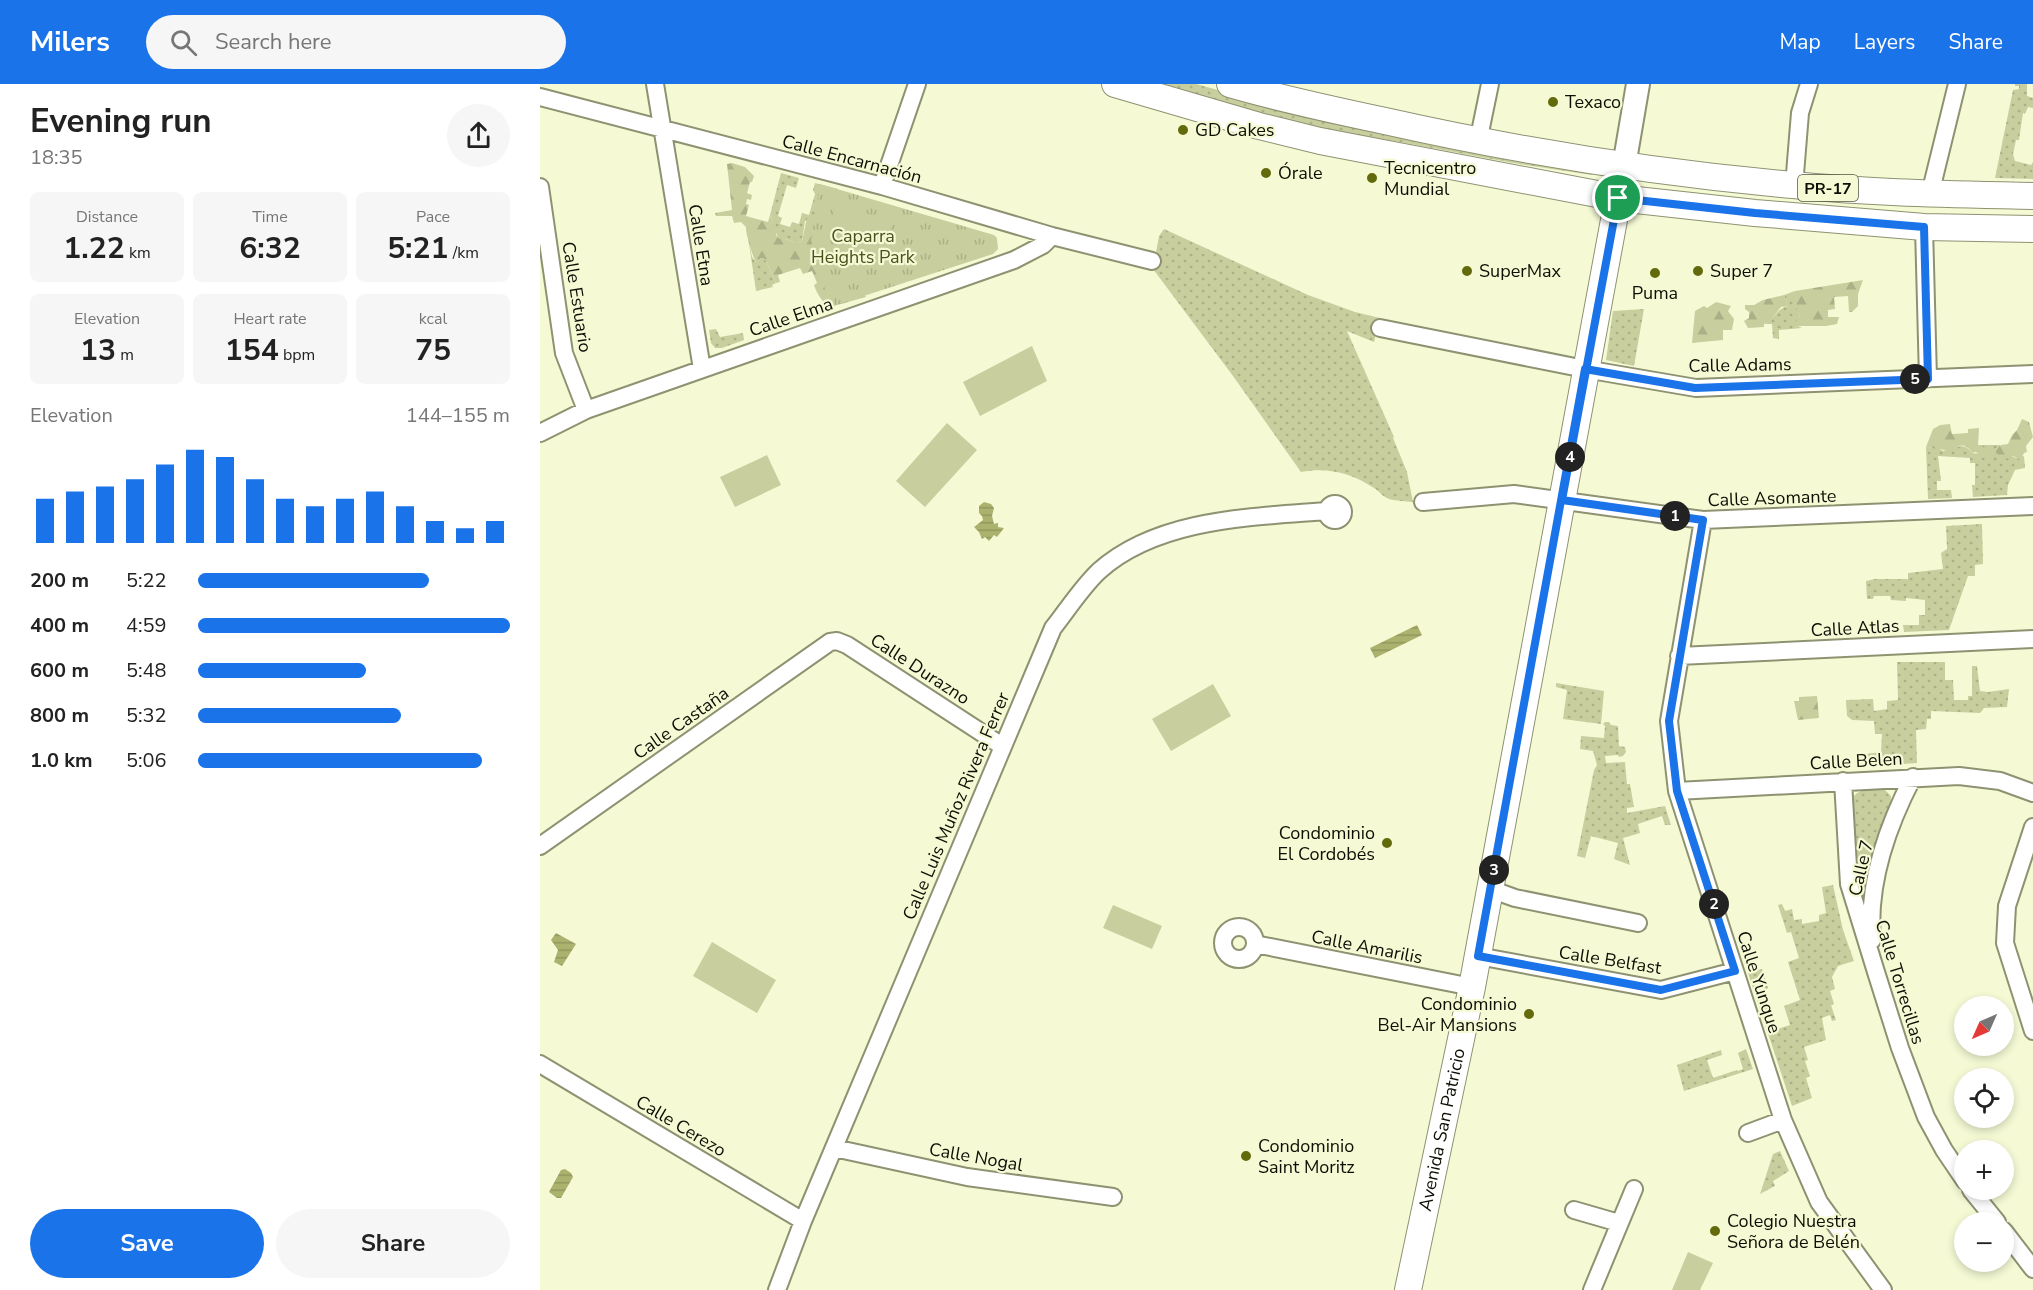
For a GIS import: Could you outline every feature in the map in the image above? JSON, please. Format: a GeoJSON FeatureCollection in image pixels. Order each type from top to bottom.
{"type":"FeatureCollection","features":[{"type":"Feature","properties":{"kind":"main road","name":"PR-17"},"geometry":{"type":"LineString","coordinates":[[1115,84],[1259,126],[1320,141],[1618,198],[1755,213],[1924,227],[2033,229]]}},
{"type":"Feature","properties":{"kind":"main road","name":"PR-17"},"geometry":{"type":"LineString","coordinates":[[1230,84],[1273,97],[1478,142],[1623,166],[1794,186],[1930,194],[2033,196]]}},
{"type":"Feature","properties":{"kind":"main road","name":"Avenida San Patricio"},"geometry":{"type":"LineString","coordinates":[[1408,1290],[1478,956],[1623,166]]}},
{"type":"Feature","properties":{"kind":"street","name":"Calle Etna"},"geometry":{"type":"LineString","coordinates":[[655,84],[702,369]]}},
{"type":"Feature","properties":{"kind":"street"},"geometry":{"type":"LineString","coordinates":[[882,186],[917,84]]}},
{"type":"Feature","properties":{"kind":"street"},"geometry":{"type":"LineString","coordinates":[[1478,142],[1490,84]]}},
{"type":"Feature","properties":{"kind":"street","name":"Avenida San Patricio"},"geometry":{"type":"LineString","coordinates":[[1623,166],[1638,84]]}},
{"type":"Feature","properties":{"kind":"street"},"geometry":{"type":"LineString","coordinates":[[1794,186],[1800,113],[1809,84]]}},
{"type":"Feature","properties":{"kind":"street"},"geometry":{"type":"LineString","coordinates":[[1930,194],[1956,84]]}},
{"type":"Feature","properties":{"kind":"street","name":"Calle Encarnación"},"geometry":{"type":"LineString","coordinates":[[540,97],[882,186],[1052,236],[1152,261]]}},
{"type":"Feature","properties":{"kind":"street","name":"Calle Estuario"},"geometry":{"type":"LineString","coordinates":[[540,187],[564,352],[586,410]]}},
{"type":"Feature","properties":{"kind":"street"},"geometry":{"type":"LineString","coordinates":[[1924,227],[1928,379]]}},
{"type":"Feature","properties":{"kind":"street","name":"Calle Elma"},"geometry":{"type":"LineString","coordinates":[[540,433],[586,410],[1014,260],[1043,245],[1052,236]]}},
{"type":"Feature","properties":{"kind":"street","name":"Calle Adams"},"geometry":{"type":"LineString","coordinates":[[1380,328],[1585,369],[1695,388],[2033,374]]}},
{"type":"Feature","properties":{"kind":"street","name":"Calle Asomante"},"geometry":{"type":"LineString","coordinates":[[1424,502],[1514,494],[1703,520],[2033,506]]}},
{"type":"Feature","properties":{"kind":"street","name":"Calle Luis Muñoz Rivera Ferrer"},"geometry":{"type":"LineString","coordinates":[[777,1290],[803,1221],[1053,628],[1098,572],[1115,558],[1160,535],[1217,522],[1327,511]]}},
{"type":"Feature","properties":{"kind":"street","name":"Calle Yunque"},"geometry":{"type":"LineString","coordinates":[[1703,520],[1669,721],[1677,791],[1784,1120],[1819,1202],[1883,1290]]}},
{"type":"Feature","properties":{"kind":"street","name":"Calle Atlas"},"geometry":{"type":"LineString","coordinates":[[1679,656],[2033,639]]}},
{"type":"Feature","properties":{"kind":"street","name":"Calle Castaña"},"geometry":{"type":"LineString","coordinates":[[540,846],[830,642],[837,640],[847,645]]}},
{"type":"Feature","properties":{"kind":"street","name":"Calle Durazno"},"geometry":{"type":"LineString","coordinates":[[847,645],[1002,746]]}},
{"type":"Feature","properties":{"kind":"street","name":"Calle Belen"},"geometry":{"type":"LineString","coordinates":[[1677,791],[1912,777],[1979,777],[2000,781],[2032,792]]}},
{"type":"Feature","properties":{"kind":"street","name":"Calle 7"},"geometry":{"type":"LineString","coordinates":[[1875,972],[1871,902],[1874,883],[1900,802],[1912,777]]}},
{"type":"Feature","properties":{"kind":"street","name":"Calle Torrecillas"},"geometry":{"type":"LineString","coordinates":[[1843,781],[1850,884],[1875,972],[1926,1118],[1954,1165]]}},
{"type":"Feature","properties":{"kind":"street"},"geometry":{"type":"LineString","coordinates":[[2033,827],[2007,906],[2005,944],[2033,1031]]}},
{"type":"Feature","properties":{"kind":"street"},"geometry":{"type":"LineString","coordinates":[[1490,889],[1515,898],[1638,923]]}},
{"type":"Feature","properties":{"kind":"street","name":"Calle Amarilis"},"geometry":{"type":"LineString","coordinates":[[1255,944],[1472,987]]}},
{"type":"Feature","properties":{"kind":"street","name":"Calle Belfast"},"geometry":{"type":"LineString","coordinates":[[1478,956],[1661,990],[1735,971]]}},
{"type":"Feature","properties":{"kind":"street","name":"Calle Cerezo"},"geometry":{"type":"LineString","coordinates":[[540,1064],[803,1221]]}},
{"type":"Feature","properties":{"kind":"street"},"geometry":{"type":"LineString","coordinates":[[1748,1133],[1784,1120]]}},
{"type":"Feature","properties":{"kind":"street","name":"Calle Nogal"},"geometry":{"type":"LineString","coordinates":[[834,1148],[968,1178],[1113,1197]]}},
{"type":"Feature","properties":{"kind":"street"},"geometry":{"type":"LineString","coordinates":[[1592,1290],[1634,1189]]}},
{"type":"Feature","properties":{"kind":"street"},"geometry":{"type":"LineString","coordinates":[[1979,1200],[1989,1212]]}},
{"type":"Feature","properties":{"kind":"street"},"geometry":{"type":"LineString","coordinates":[[1574,1210],[1619,1223]]}},
{"type":"Feature","properties":{"kind":"street"},"geometry":{"type":"LineString","coordinates":[[2014,1239],[2027,1249],[2033,1269]]}},
{"type":"Feature","properties":{"kind":"green space"},"geometry":{"type":"Polygon","coordinates":[[[1151,84],[1196,84],[1593,172],[1592,175],[1395,141],[1331,133],[1151,84]]]}},
{"type":"Feature","properties":{"kind":"green space"},"geometry":{"type":"Polygon","coordinates":[[[2015,84],[2027,84],[2027,96],[2033,98],[2033,108],[2028,107],[2025,114],[2023,113],[2019,140],[2016,140],[2013,154],[2015,161],[2031,165],[2033,162],[2033,179],[1995,178],[2013,90],[2019,89],[2019,86],[2015,84]]]}},
{"type":"Feature","properties":{"kind":"green space"},"geometry":{"type":"Polygon","coordinates":[[[732,163],[745,167],[754,176],[747,193],[752,195],[751,200],[747,199],[746,204],[749,205],[746,216],[768,222],[770,215],[777,229],[776,235],[780,239],[797,243],[802,241],[807,218],[815,217],[866,297],[830,307],[817,292],[814,285],[817,283],[812,271],[803,274],[800,268],[778,275],[780,282],[776,283],[765,259],[761,258],[756,262],[746,227],[741,222],[734,223],[732,216],[716,216],[715,213],[732,210],[727,164],[732,163]]]}},
{"type":"Feature","properties":{"kind":"green space"},"geometry":{"type":"Polygon","coordinates":[[[781,173],[799,178],[796,188],[787,185],[778,216],[782,218],[780,224],[790,227],[792,222],[799,224],[802,213],[809,215],[815,194],[813,190],[815,183],[838,189],[819,221],[805,221],[802,241],[797,243],[780,239],[770,215],[781,173]]]}},
{"type":"Feature","properties":{"kind":"green space","name":"Caparra Heights Park"},"geometry":{"type":"Polygon","coordinates":[[[820,184],[994,235],[997,238],[998,249],[993,254],[830,307],[811,240],[820,184]]]}},
{"type":"Feature","properties":{"kind":"green space"},"geometry":{"type":"Polygon","coordinates":[[[836,205],[892,221],[883,254],[827,238],[836,205]]]}},
{"type":"Feature","properties":{"kind":"green space"},"geometry":{"type":"Polygon","coordinates":[[[1164,229],[1308,295],[1355,312],[1380,318],[1374,342],[1347,331],[1394,437],[1407,472],[1413,502],[1389,499],[1365,483],[1339,472],[1321,470],[1301,472],[1153,269],[1159,236],[1164,229]]]}},
{"type":"Feature","properties":{"kind":"green space"},"geometry":{"type":"Polygon","coordinates":[[[748,237],[752,257],[756,262],[761,258],[765,259],[776,283],[772,285],[773,287],[756,291],[748,237]]]}},
{"type":"Feature","properties":{"kind":"green space"},"geometry":{"type":"Polygon","coordinates":[[[1863,280],[1858,294],[1858,306],[1852,312],[1849,312],[1848,296],[1834,297],[1835,309],[1828,310],[1828,317],[1839,317],[1837,324],[1798,326],[1796,321],[1800,316],[1793,302],[1795,291],[1863,280]]]}},
{"type":"Feature","properties":{"kind":"green space"},"geometry":{"type":"Polygon","coordinates":[[[1795,291],[1794,302],[1800,316],[1798,326],[1802,328],[1779,330],[1779,339],[1773,338],[1772,324],[1764,324],[1788,306],[1784,295],[1795,291]]]}},
{"type":"Feature","properties":{"kind":"green space"},"geometry":{"type":"Polygon","coordinates":[[[1784,295],[1788,306],[1781,307],[1770,321],[1764,324],[1764,327],[1748,328],[1744,321],[1749,318],[1749,312],[1745,309],[1745,305],[1754,305],[1763,300],[1784,295]]]}},
{"type":"Feature","properties":{"kind":"green space"},"geometry":{"type":"Polygon","coordinates":[[[1716,302],[1731,306],[1728,311],[1734,319],[1732,330],[1723,330],[1723,340],[1692,343],[1695,311],[1704,306],[1707,308],[1716,302]]]}},
{"type":"Feature","properties":{"kind":"green space"},"geometry":{"type":"Polygon","coordinates":[[[1644,309],[1634,366],[1606,360],[1613,311],[1644,309]]]}},
{"type":"Feature","properties":{"kind":"green space"},"geometry":{"type":"Polygon","coordinates":[[[716,329],[720,337],[743,333],[744,340],[722,348],[715,348],[711,343],[709,330],[716,329]]]}},
{"type":"Feature","properties":{"kind":"green space"},"geometry":{"type":"Polygon","coordinates":[[[1032,346],[1047,381],[980,416],[963,382],[1032,346]]]}},
{"type":"Feature","properties":{"kind":"green space"},"geometry":{"type":"Polygon","coordinates":[[[2022,419],[2029,422],[2033,437],[2026,446],[2027,452],[2024,453],[2020,462],[2013,456],[2006,459],[1996,453],[1996,449],[2008,444],[2022,419]]]}},
{"type":"Feature","properties":{"kind":"green space"},"geometry":{"type":"Polygon","coordinates":[[[947,423],[977,450],[925,507],[896,481],[947,423]]]}},
{"type":"Feature","properties":{"kind":"green space"},"geometry":{"type":"Polygon","coordinates":[[[1950,424],[1952,434],[1968,433],[1968,429],[1979,428],[1978,445],[1992,451],[1990,456],[1983,458],[1962,446],[1951,451],[1926,447],[1933,429],[1940,425],[1950,424]]]}},
{"type":"Feature","properties":{"kind":"green space"},"geometry":{"type":"Polygon","coordinates":[[[1978,445],[2001,445],[1996,449],[2016,458],[2024,456],[2025,468],[2015,470],[2008,485],[2007,495],[1973,497],[1975,463],[1970,463],[1970,458],[1938,456],[1941,481],[1937,481],[1937,490],[1951,490],[1952,498],[1928,499],[1926,447],[1943,451],[1962,446],[1972,453],[1979,454],[1978,445]]]}},
{"type":"Feature","properties":{"kind":"green space"},"geometry":{"type":"Polygon","coordinates":[[[767,455],[781,485],[735,507],[720,477],[767,455]]]}},
{"type":"Feature","properties":{"kind":"green space"},"geometry":{"type":"Polygon","coordinates":[[[1982,524],[1983,564],[1975,565],[1975,576],[1968,576],[1949,630],[1904,632],[1903,625],[1919,625],[1919,615],[1925,615],[1925,600],[1906,598],[1906,601],[1891,600],[1890,596],[1874,596],[1873,599],[1867,599],[1866,581],[1908,579],[1908,573],[1943,569],[1941,553],[1947,549],[1946,526],[1982,524]]]}},
{"type":"Feature","properties":{"kind":"green space"},"geometry":{"type":"Polygon","coordinates":[[[1897,662],[1945,662],[1945,680],[1953,680],[1954,700],[1968,700],[1968,696],[1972,696],[1972,666],[1977,666],[1980,691],[2009,689],[2007,707],[1984,708],[1980,713],[1931,711],[1931,719],[1927,719],[1926,729],[1916,730],[1917,763],[1859,767],[1859,755],[1881,752],[1882,734],[1875,734],[1874,721],[1852,720],[1847,716],[1846,700],[1873,699],[1874,711],[1887,709],[1887,701],[1898,700],[1897,662]]]}},
{"type":"Feature","properties":{"kind":"green space"},"geometry":{"type":"Polygon","coordinates":[[[1556,683],[1604,691],[1601,724],[1563,719],[1567,690],[1556,687],[1556,683]]]}},
{"type":"Feature","properties":{"kind":"green space"},"geometry":{"type":"Polygon","coordinates":[[[1213,684],[1231,716],[1171,751],[1152,719],[1213,684]]]}},
{"type":"Feature","properties":{"kind":"green space"},"geometry":{"type":"Polygon","coordinates":[[[1817,696],[1819,718],[1798,720],[1794,701],[1799,701],[1799,697],[1817,696]]]}},
{"type":"Feature","properties":{"kind":"green space"},"geometry":{"type":"Polygon","coordinates":[[[1605,722],[1618,726],[1619,746],[1625,747],[1626,752],[1623,756],[1605,756],[1606,763],[1625,762],[1627,784],[1630,784],[1634,807],[1627,808],[1627,813],[1665,806],[1671,825],[1665,825],[1662,816],[1638,824],[1640,833],[1623,838],[1630,865],[1614,859],[1618,843],[1591,836],[1585,858],[1577,856],[1594,770],[1597,765],[1593,751],[1580,749],[1581,736],[1604,738],[1605,726],[1603,724],[1605,722]]]}},
{"type":"Feature","properties":{"kind":"green space"},"geometry":{"type":"Polygon","coordinates":[[[1884,789],[1891,796],[1891,804],[1871,858],[1865,887],[1859,890],[1856,881],[1851,801],[1861,791],[1884,789]]]}},
{"type":"Feature","properties":{"kind":"green space"},"geometry":{"type":"Polygon","coordinates":[[[1833,885],[1843,930],[1854,961],[1838,966],[1832,977],[1835,989],[1830,991],[1834,1004],[1831,1005],[1836,1020],[1832,1021],[1830,1015],[1822,1018],[1826,1040],[1804,1047],[1808,1060],[1805,1061],[1810,1076],[1806,1078],[1812,1098],[1792,1106],[1748,973],[1762,969],[1768,988],[1765,990],[1769,1003],[1766,1005],[1774,1030],[1790,1025],[1784,1006],[1800,1000],[1788,962],[1799,958],[1791,932],[1787,933],[1778,905],[1782,904],[1785,911],[1792,909],[1794,920],[1802,919],[1802,924],[1819,921],[1819,915],[1826,913],[1822,887],[1833,885]]]}},
{"type":"Feature","properties":{"kind":"green space"},"geometry":{"type":"Polygon","coordinates":[[[1113,905],[1162,926],[1152,949],[1103,928],[1113,905]]]}},
{"type":"Feature","properties":{"kind":"green space"},"geometry":{"type":"Polygon","coordinates":[[[712,942],[776,980],[757,1013],[693,976],[712,942]]]}},
{"type":"Feature","properties":{"kind":"green space"},"geometry":{"type":"Polygon","coordinates":[[[1746,1049],[1753,1069],[1684,1091],[1677,1065],[1721,1050],[1722,1055],[1707,1060],[1713,1078],[1743,1069],[1738,1053],[1746,1049]]]}},
{"type":"Feature","properties":{"kind":"green space"},"geometry":{"type":"Polygon","coordinates":[[[1780,1151],[1789,1171],[1773,1181],[1775,1186],[1760,1194],[1773,1154],[1780,1151]]]}},
{"type":"Feature","properties":{"kind":"green space"},"geometry":{"type":"Polygon","coordinates":[[[1688,1252],[1713,1263],[1700,1290],[1672,1290],[1688,1252]]]}},
{"type":"Feature","properties":{"kind":"shaded area"},"geometry":{"type":"Polygon","coordinates":[[[984,502],[991,504],[994,508],[992,516],[994,524],[998,523],[998,527],[1004,528],[997,537],[994,535],[989,541],[985,537],[982,539],[974,527],[983,520],[979,513],[979,506],[984,502]]]}},
{"type":"Feature","properties":{"kind":"shaded area"},"geometry":{"type":"Polygon","coordinates":[[[1417,625],[1422,635],[1375,658],[1370,648],[1417,625]]]}},
{"type":"Feature","properties":{"kind":"shaded area"},"geometry":{"type":"Polygon","coordinates":[[[556,933],[576,944],[562,966],[554,962],[558,950],[551,940],[556,933]]]}},
{"type":"Feature","properties":{"kind":"shaded area"},"geometry":{"type":"Polygon","coordinates":[[[565,1169],[573,1177],[561,1198],[557,1198],[549,1192],[561,1170],[565,1169]]]}},
{"type":"Feature","properties":{"kind":"place","name":"Texaco"},"geometry":{"type":"Point","coordinates":[1553,102]}},
{"type":"Feature","properties":{"kind":"place","name":"GD Cakes"},"geometry":{"type":"Point","coordinates":[1183,130]}},
{"type":"Feature","properties":{"kind":"place","name":"Órale"},"geometry":{"type":"Point","coordinates":[1266,173]}},
{"type":"Feature","properties":{"kind":"place","name":"Tecnicentro Mundial"},"geometry":{"type":"Point","coordinates":[1372,178]}},
{"type":"Feature","properties":{"kind":"place","name":"SuperMax"},"geometry":{"type":"Point","coordinates":[1467,271]}},
{"type":"Feature","properties":{"kind":"place","name":"Super 7"},"geometry":{"type":"Point","coordinates":[1698,271]}},
{"type":"Feature","properties":{"kind":"place","name":"Puma"},"geometry":{"type":"Point","coordinates":[1655,273]}},
{"type":"Feature","properties":{"kind":"place","name":"Condominio El Cordobés"},"geometry":{"type":"Point","coordinates":[1387,843]}},
{"type":"Feature","properties":{"kind":"place","name":"Condominio Bel-Air Mansions"},"geometry":{"type":"Point","coordinates":[1529,1014]}},
{"type":"Feature","properties":{"kind":"place","name":"Condominio Saint Moritz"},"geometry":{"type":"Point","coordinates":[1246,1156]}},
{"type":"Feature","properties":{"kind":"place","name":"Colegio Nuestra Señora de Belén"},"geometry":{"type":"Point","coordinates":[1715,1231]}},
{"type":"Feature","properties":{"kind":"route"},"geometry":{"type":"LineString","coordinates":[[1618,198],[1585,369],[1562,500],[1703,520],[1669,721],[1677,791],[1735,971],[1661,990],[1478,956],[1585,369],[1695,388],[1928,379],[1924,227],[1755,213],[1618,198]]}}]}
